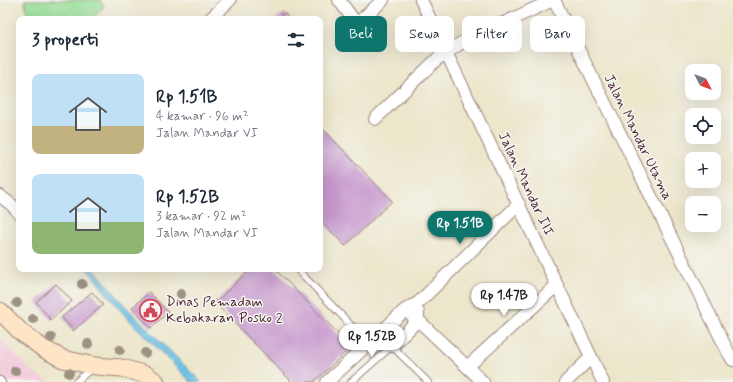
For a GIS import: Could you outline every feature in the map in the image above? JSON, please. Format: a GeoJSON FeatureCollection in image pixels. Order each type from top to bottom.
{"type":"FeatureCollection","features":[{"type":"Feature","properties":{"kind":"main road"},"geometry":{"type":"LineString","coordinates":[[0,311],[22,333],[44,349],[63,359],[95,366],[122,368],[146,376],[156,382]]}},
{"type":"Feature","properties":{"kind":"street"},"geometry":{"type":"LineString","coordinates":[[214,16],[230,0]]}},
{"type":"Feature","properties":{"kind":"street"},"geometry":{"type":"LineString","coordinates":[[338,0],[352,19],[358,21],[383,0]]}},
{"type":"Feature","properties":{"kind":"street","name":"Jalan Mandar III"},"geometry":{"type":"LineString","coordinates":[[421,0],[429,16]]}},
{"type":"Feature","properties":{"kind":"street"},"geometry":{"type":"LineString","coordinates":[[454,47],[461,42],[554,0]]}},
{"type":"Feature","properties":{"kind":"street","name":"Jalan Mandar Utama"},"geometry":{"type":"LineString","coordinates":[[554,0],[731,355]]}},
{"type":"Feature","properties":{"kind":"street"},"geometry":{"type":"LineString","coordinates":[[375,119],[446,52]]}},
{"type":"Feature","properties":{"kind":"street","name":"Jalan Mandar III"},"geometry":{"type":"LineString","coordinates":[[446,52],[603,382]]}},
{"type":"Feature","properties":{"kind":"street"},"geometry":{"type":"LineString","coordinates":[[0,196],[16,210]]}},
{"type":"Feature","properties":{"kind":"street"},"geometry":{"type":"LineString","coordinates":[[327,382],[405,310],[418,303],[519,204]]}},
{"type":"Feature","properties":{"kind":"street"},"geometry":{"type":"LineString","coordinates":[[467,367],[557,285]]}},
{"type":"Feature","properties":{"kind":"street"},"geometry":{"type":"LineString","coordinates":[[392,346],[418,320],[418,303]]}},
{"type":"Feature","properties":{"kind":"street"},"geometry":{"type":"LineString","coordinates":[[405,310],[418,320],[483,382]]}},
{"type":"Feature","properties":{"kind":"street"},"geometry":{"type":"LineString","coordinates":[[566,382],[591,357]]}},
{"type":"Feature","properties":{"kind":"lane"},"geometry":{"type":"LineString","coordinates":[[300,272],[369,344]]}},
{"type":"Feature","properties":{"kind":"lane"},"geometry":{"type":"LineString","coordinates":[[351,382],[392,346],[428,382]]}},
{"type":"Feature","properties":{"kind":"lane"},"geometry":{"type":"LineString","coordinates":[[76,382],[95,366]]}},
{"type":"Feature","properties":{"kind":"shaded area"},"geometry":{"type":"Polygon","coordinates":[[[0,338],[31,371],[49,382],[0,382],[0,338]]]}},
{"type":"Feature","properties":{"kind":"green space"},"geometry":{"type":"Polygon","coordinates":[[[25,0],[100,0],[104,7],[94,16],[30,16],[26,11],[25,0]]]}},
{"type":"Feature","properties":{"kind":"water"},"geometry":{"type":"Polygon","coordinates":[[[89,272],[97,272],[126,307],[201,382],[191,382],[121,311],[89,272]]]}},
{"type":"Feature","properties":{"kind":"building"},"geometry":{"type":"Polygon","coordinates":[[[285,13],[287,16],[280,16],[285,13]]]}},
{"type":"Feature","properties":{"kind":"building"},"geometry":{"type":"Polygon","coordinates":[[[323,129],[392,201],[345,246],[323,223],[323,129]]]}},
{"type":"Feature","properties":{"kind":"building"},"geometry":{"type":"Polygon","coordinates":[[[247,272],[278,272],[351,347],[314,382],[292,382],[215,303],[247,272]]]}},
{"type":"Feature","properties":{"kind":"building"},"geometry":{"type":"Polygon","coordinates":[[[56,284],[72,301],[51,320],[36,302],[56,284]]]}},
{"type":"Feature","properties":{"kind":"building"},"geometry":{"type":"Polygon","coordinates":[[[92,292],[103,305],[73,331],[62,317],[92,292]]]}},
{"type":"Feature","properties":{"kind":"building","name":"Dinas Pemadam Kebakaran Posko 2"},"geometry":{"type":"Polygon","coordinates":[[[149,292],[168,312],[151,328],[132,308],[149,292]]]}},
{"type":"Feature","properties":{"kind":"place","name":"Dinas Pemadam Kebakaran Posko 2"},"geometry":{"type":"Point","coordinates":[150,310]}}]}
